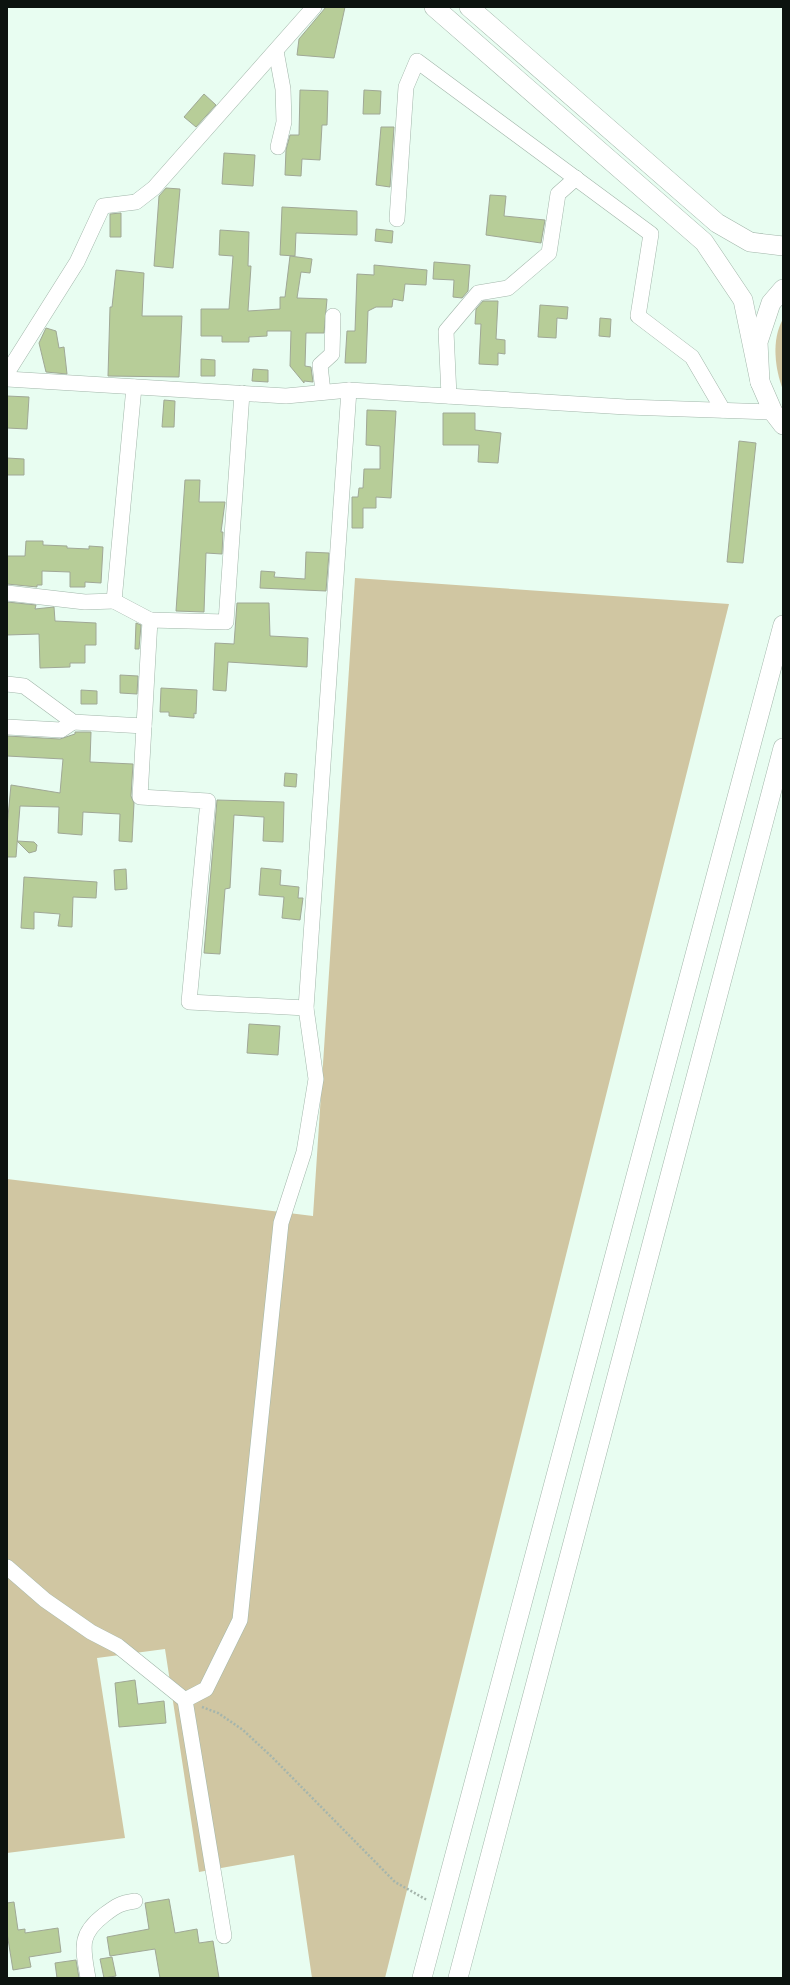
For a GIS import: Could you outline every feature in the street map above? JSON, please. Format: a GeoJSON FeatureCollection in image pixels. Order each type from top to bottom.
{"type":"FeatureCollection","features":[{"type":"Feature","properties":{"kind":"main road"},"geometry":{"type":"LineString","coordinates":[[434,7],[704,242],[743,300],[760,382],[778,419]]}},
{"type":"Feature","properties":{"kind":"main road"},"geometry":{"type":"LineString","coordinates":[[469,7],[717,223],[750,242],[783,246]]}},
{"type":"Feature","properties":{"kind":"main road"},"geometry":{"type":"LineString","coordinates":[[760,382],[758,342],[771,303],[783,289]]}},
{"type":"Feature","properties":{"kind":"main road"},"geometry":{"type":"LineString","coordinates":[[422,1978],[783,625]]}},
{"type":"Feature","properties":{"kind":"main road"},"geometry":{"type":"LineString","coordinates":[[458,1978],[783,748]]}},
{"type":"Feature","properties":{"kind":"street"},"geometry":{"type":"LineString","coordinates":[[7,373],[77,262],[103,206],[136,202],[154,188],[314,7]]}},
{"type":"Feature","properties":{"kind":"street"},"geometry":{"type":"LineString","coordinates":[[276,51],[283,89],[284,122],[278,147]]}},
{"type":"Feature","properties":{"kind":"street"},"geometry":{"type":"LineString","coordinates":[[396,219],[406,87],[418,61],[651,234],[638,316],[692,357],[723,410]]}},
{"type":"Feature","properties":{"kind":"street"},"geometry":{"type":"LineString","coordinates":[[449,396],[446,331],[478,293],[508,288],[548,253],[558,194],[576,178]]}},
{"type":"Feature","properties":{"kind":"street"},"geometry":{"type":"LineString","coordinates":[[323,392],[320,365],[332,354],[333,316]]}},
{"type":"Feature","properties":{"kind":"street"},"geometry":{"type":"LineString","coordinates":[[7,379],[286,396],[349,390],[619,406],[723,410],[778,419]]}},
{"type":"Feature","properties":{"kind":"street"},"geometry":{"type":"LineString","coordinates":[[114,601],[134,387]]}},
{"type":"Feature","properties":{"kind":"street"},"geometry":{"type":"LineString","coordinates":[[185,1700],[206,1689],[240,1620],[281,1223],[304,1152],[316,1079],[306,1008],[349,390]]}},
{"type":"Feature","properties":{"kind":"street"},"geometry":{"type":"LineString","coordinates":[[7,593],[85,602],[114,601],[150,620],[226,622],[242,393]]}},
{"type":"Feature","properties":{"kind":"street"},"geometry":{"type":"LineString","coordinates":[[150,620],[140,797],[208,801],[189,1002],[306,1008]]}},
{"type":"Feature","properties":{"kind":"street"},"geometry":{"type":"LineString","coordinates":[[7,684],[24,686],[73,722],[144,726]]}},
{"type":"Feature","properties":{"kind":"street"},"geometry":{"type":"LineString","coordinates":[[7,727],[61,730],[73,722]]}},
{"type":"Feature","properties":{"kind":"street"},"geometry":{"type":"LineString","coordinates":[[7,1567],[45,1600],[91,1632],[118,1646],[185,1700],[224,1936]]}},
{"type":"Feature","properties":{"kind":"street"},"geometry":{"type":"LineString","coordinates":[[88,1978],[84,1940],[89,1928],[120,1903],[135,1901]]}},
{"type":"Feature","properties":{"kind":"path"},"geometry":{"type":"LineString","coordinates":[[185,1700],[218,1713],[243,1730],[272,1756],[395,1882],[441,1908]]}},
{"type":"Feature","properties":{"kind":"shaded area"},"geometry":{"type":"Polygon","coordinates":[[[783,319],[783,390],[776,364],[776,345],[779,327],[783,319]]]}},
{"type":"Feature","properties":{"kind":"shaded area"},"geometry":{"type":"Polygon","coordinates":[[[355,578],[729,604],[385,1978],[312,1978],[294,1855],[199,1872],[165,1649],[97,1658],[125,1838],[7,1853],[7,1179],[313,1216],[355,578]]]}},
{"type":"Feature","properties":{"kind":"building"},"geometry":{"type":"Polygon","coordinates":[[[326,7],[345,7],[334,58],[297,55],[299,39],[326,7]]]}},
{"type":"Feature","properties":{"kind":"building"},"geometry":{"type":"Polygon","coordinates":[[[300,90],[328,91],[327,125],[322,125],[320,160],[302,159],[301,176],[285,175],[286,150],[290,135],[299,135],[300,90]]]}},
{"type":"Feature","properties":{"kind":"building"},"geometry":{"type":"Polygon","coordinates":[[[364,90],[381,91],[380,114],[363,114],[364,90]]]}},
{"type":"Feature","properties":{"kind":"building"},"geometry":{"type":"Polygon","coordinates":[[[204,94],[216,105],[196,127],[184,117],[204,94]]]}},
{"type":"Feature","properties":{"kind":"building"},"geometry":{"type":"Polygon","coordinates":[[[381,127],[394,127],[390,187],[376,185],[381,127]]]}},
{"type":"Feature","properties":{"kind":"building"},"geometry":{"type":"Polygon","coordinates":[[[224,153],[255,155],[253,186],[222,184],[224,153]]]}},
{"type":"Feature","properties":{"kind":"building"},"geometry":{"type":"Polygon","coordinates":[[[166,188],[180,189],[173,268],[154,266],[159,196],[166,188]]]}},
{"type":"Feature","properties":{"kind":"building"},"geometry":{"type":"Polygon","coordinates":[[[490,195],[506,196],[504,216],[545,220],[541,243],[486,235],[490,195]]]}},
{"type":"Feature","properties":{"kind":"building"},"geometry":{"type":"Polygon","coordinates":[[[282,207],[357,211],[357,235],[296,233],[295,256],[280,255],[282,207]]]}},
{"type":"Feature","properties":{"kind":"building"},"geometry":{"type":"Polygon","coordinates":[[[121,213],[121,237],[110,237],[110,214],[121,213]]]}},
{"type":"Feature","properties":{"kind":"building"},"geometry":{"type":"Polygon","coordinates":[[[376,229],[393,231],[392,243],[375,241],[376,229]]]}},
{"type":"Feature","properties":{"kind":"building"},"geometry":{"type":"Polygon","coordinates":[[[220,230],[249,232],[248,266],[251,266],[248,311],[280,309],[280,297],[285,297],[290,256],[312,259],[310,273],[301,272],[297,298],[327,299],[324,333],[306,333],[305,366],[311,367],[313,382],[304,381],[304,383],[290,366],[291,331],[267,331],[267,336],[249,337],[249,342],[222,342],[222,336],[201,336],[201,309],[229,309],[233,256],[219,255],[220,230]]]}},
{"type":"Feature","properties":{"kind":"building"},"geometry":{"type":"Polygon","coordinates":[[[434,262],[470,265],[468,291],[462,298],[453,297],[454,280],[433,279],[434,262]]]}},
{"type":"Feature","properties":{"kind":"building"},"geometry":{"type":"Polygon","coordinates":[[[374,265],[427,270],[426,285],[405,284],[403,301],[393,299],[392,307],[376,307],[368,311],[366,363],[345,363],[347,331],[355,331],[357,274],[374,275],[374,265]]]}},
{"type":"Feature","properties":{"kind":"building"},"geometry":{"type":"Polygon","coordinates":[[[116,270],[144,273],[142,316],[182,316],[179,377],[108,376],[110,307],[112,307],[116,270]]]}},
{"type":"Feature","properties":{"kind":"building"},"geometry":{"type":"Polygon","coordinates":[[[483,301],[498,301],[496,339],[505,340],[505,354],[498,353],[498,365],[479,364],[481,324],[475,324],[476,309],[483,301]]]}},
{"type":"Feature","properties":{"kind":"building"},"geometry":{"type":"Polygon","coordinates":[[[540,305],[568,307],[567,319],[557,318],[556,338],[538,337],[540,305]]]}},
{"type":"Feature","properties":{"kind":"building"},"geometry":{"type":"Polygon","coordinates":[[[600,318],[611,319],[610,337],[599,336],[600,318]]]}},
{"type":"Feature","properties":{"kind":"building"},"geometry":{"type":"Polygon","coordinates":[[[46,328],[56,331],[59,348],[64,347],[67,374],[46,372],[39,343],[46,328]]]}},
{"type":"Feature","properties":{"kind":"building"},"geometry":{"type":"Polygon","coordinates":[[[201,359],[215,360],[215,376],[201,376],[201,359]]]}},
{"type":"Feature","properties":{"kind":"building"},"geometry":{"type":"Polygon","coordinates":[[[253,369],[268,370],[268,382],[252,381],[253,369]]]}},
{"type":"Feature","properties":{"kind":"building"},"geometry":{"type":"Polygon","coordinates":[[[7,396],[29,397],[27,429],[7,428],[7,396]]]}},
{"type":"Feature","properties":{"kind":"building"},"geometry":{"type":"Polygon","coordinates":[[[164,400],[175,401],[174,427],[162,427],[164,400]]]}},
{"type":"Feature","properties":{"kind":"building"},"geometry":{"type":"Polygon","coordinates":[[[367,410],[396,411],[391,498],[376,497],[376,508],[363,508],[363,528],[352,528],[352,497],[358,497],[359,488],[363,488],[364,469],[380,469],[380,446],[366,445],[367,410]]]}},
{"type":"Feature","properties":{"kind":"building"},"geometry":{"type":"Polygon","coordinates":[[[443,413],[475,413],[475,430],[501,433],[498,463],[478,462],[479,445],[443,445],[443,413]]]}},
{"type":"Feature","properties":{"kind":"building"},"geometry":{"type":"Polygon","coordinates":[[[739,441],[756,443],[743,563],[727,562],[739,441]]]}},
{"type":"Feature","properties":{"kind":"building"},"geometry":{"type":"Polygon","coordinates":[[[7,458],[24,459],[24,475],[7,475],[7,458]]]}},
{"type":"Feature","properties":{"kind":"building"},"geometry":{"type":"Polygon","coordinates":[[[185,480],[200,480],[199,502],[225,502],[221,532],[223,532],[222,554],[206,553],[204,612],[176,611],[185,480]]]}},
{"type":"Feature","properties":{"kind":"building"},"geometry":{"type":"Polygon","coordinates":[[[26,541],[43,541],[43,545],[67,546],[67,548],[89,549],[89,546],[103,547],[101,583],[85,582],[85,587],[70,587],[70,572],[42,571],[42,585],[37,585],[37,587],[7,584],[7,556],[25,556],[26,541]]]}},
{"type":"Feature","properties":{"kind":"building"},"geometry":{"type":"Polygon","coordinates":[[[306,552],[329,553],[326,591],[260,588],[261,571],[275,572],[274,577],[305,579],[306,552]]]}},
{"type":"Feature","properties":{"kind":"building"},"geometry":{"type":"Polygon","coordinates":[[[7,602],[36,605],[35,609],[54,607],[55,621],[96,623],[96,645],[85,645],[85,663],[70,663],[70,667],[40,668],[39,634],[7,635],[7,602]]]}},
{"type":"Feature","properties":{"kind":"building"},"geometry":{"type":"Polygon","coordinates":[[[237,603],[269,603],[270,636],[308,638],[307,667],[228,662],[226,691],[213,690],[215,643],[234,644],[237,603]]]}},
{"type":"Feature","properties":{"kind":"building"},"geometry":{"type":"Polygon","coordinates":[[[136,623],[141,625],[139,649],[135,649],[136,623]]]}},
{"type":"Feature","properties":{"kind":"building"},"geometry":{"type":"Polygon","coordinates":[[[120,675],[138,676],[137,694],[120,693],[120,675]]]}},
{"type":"Feature","properties":{"kind":"building"},"geometry":{"type":"Polygon","coordinates":[[[161,688],[197,690],[196,714],[194,713],[194,718],[169,716],[169,712],[160,712],[161,688]]]}},
{"type":"Feature","properties":{"kind":"building"},"geometry":{"type":"Polygon","coordinates":[[[81,690],[97,691],[97,704],[81,704],[81,690]]]}},
{"type":"Feature","properties":{"kind":"building"},"geometry":{"type":"Polygon","coordinates":[[[75,732],[91,732],[90,762],[133,764],[131,796],[134,803],[132,842],[119,841],[120,814],[83,812],[82,835],[58,833],[59,807],[20,806],[16,857],[7,857],[7,827],[11,785],[60,793],[63,759],[7,756],[7,736],[60,739],[75,734],[75,732]]]}},
{"type":"Feature","properties":{"kind":"building"},"geometry":{"type":"Polygon","coordinates":[[[285,773],[297,774],[296,787],[284,786],[285,773]]]}},
{"type":"Feature","properties":{"kind":"building"},"geometry":{"type":"Polygon","coordinates":[[[217,800],[284,802],[283,842],[263,841],[264,817],[234,815],[230,888],[225,889],[220,954],[204,953],[217,800]]]}},
{"type":"Feature","properties":{"kind":"building"},"geometry":{"type":"Polygon","coordinates":[[[17,841],[34,842],[37,845],[36,851],[29,853],[17,841]]]}},
{"type":"Feature","properties":{"kind":"building"},"geometry":{"type":"Polygon","coordinates":[[[261,868],[281,870],[280,885],[299,887],[298,898],[303,898],[300,920],[282,918],[284,897],[259,895],[261,868]]]}},
{"type":"Feature","properties":{"kind":"building"},"geometry":{"type":"Polygon","coordinates":[[[126,869],[127,889],[115,890],[114,870],[126,869]]]}},
{"type":"Feature","properties":{"kind":"building"},"geometry":{"type":"Polygon","coordinates":[[[24,877],[97,882],[96,898],[73,897],[72,927],[58,926],[60,914],[34,912],[34,929],[21,928],[24,877]]]}},
{"type":"Feature","properties":{"kind":"building"},"geometry":{"type":"Polygon","coordinates":[[[249,1024],[280,1026],[278,1055],[247,1053],[249,1024]]]}},
{"type":"Feature","properties":{"kind":"building"},"geometry":{"type":"Polygon","coordinates":[[[135,1680],[138,1704],[164,1701],[166,1723],[119,1727],[115,1683],[135,1680]]]}},
{"type":"Feature","properties":{"kind":"building"},"geometry":{"type":"Polygon","coordinates":[[[169,1899],[175,1933],[197,1929],[199,1943],[213,1941],[219,1978],[160,1978],[155,1949],[110,1956],[107,1937],[149,1929],[145,1903],[169,1899]]]}},
{"type":"Feature","properties":{"kind":"building"},"geometry":{"type":"Polygon","coordinates":[[[14,1902],[18,1930],[25,1929],[25,1933],[58,1928],[61,1952],[29,1957],[31,1967],[13,1970],[7,1933],[7,1903],[14,1902]]]}},
{"type":"Feature","properties":{"kind":"building"},"geometry":{"type":"Polygon","coordinates":[[[112,1957],[116,1976],[104,1978],[100,1959],[112,1957]]]}},
{"type":"Feature","properties":{"kind":"building"},"geometry":{"type":"Polygon","coordinates":[[[76,1960],[79,1978],[57,1978],[55,1963],[76,1960]]]}}]}
